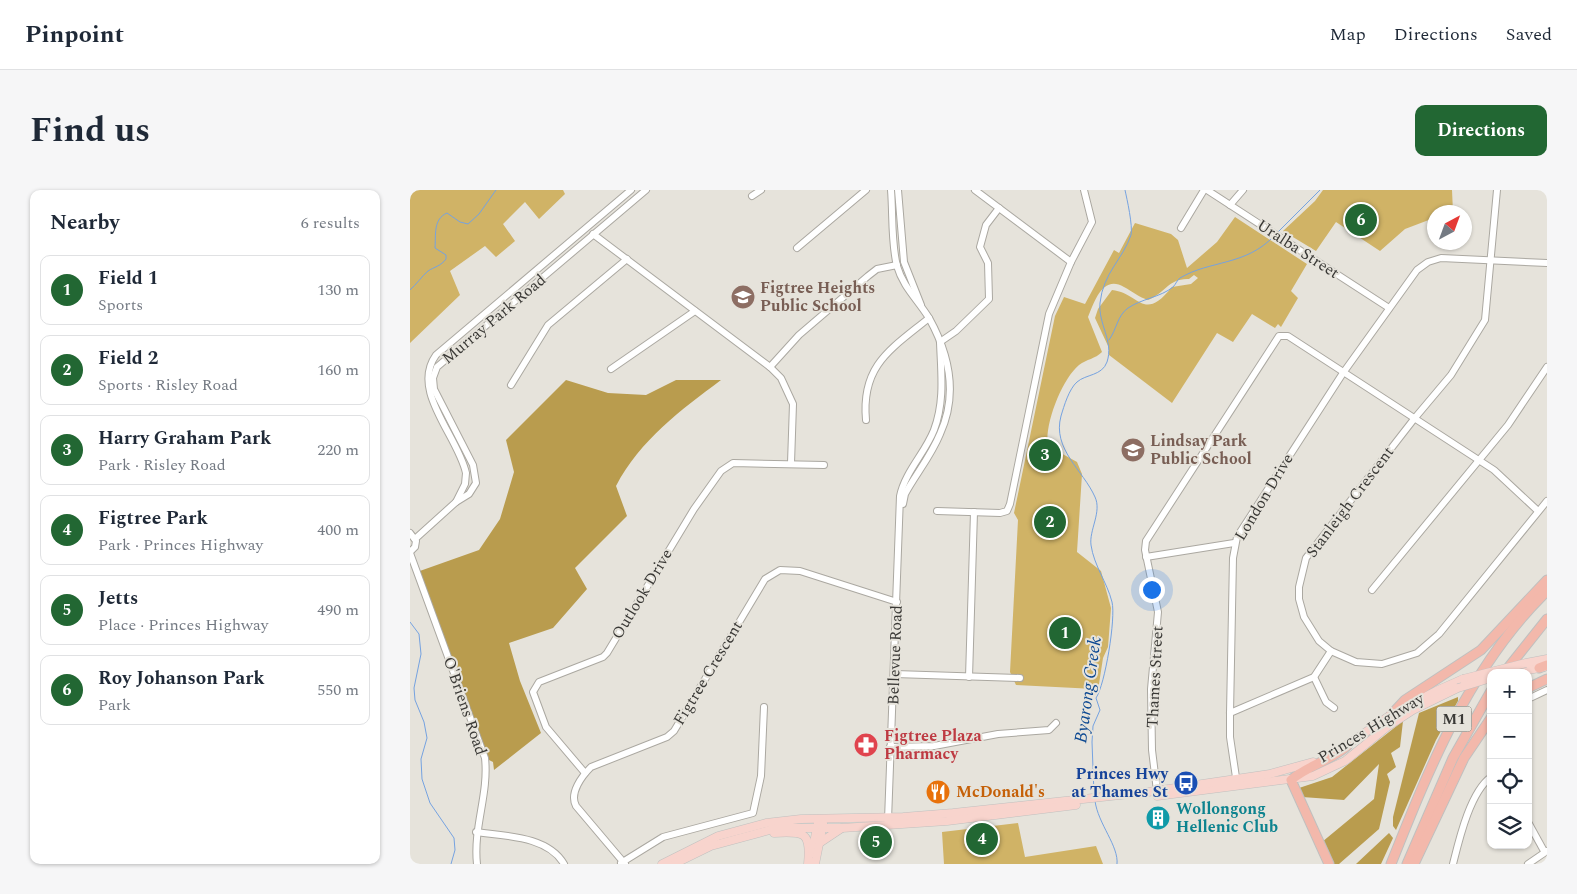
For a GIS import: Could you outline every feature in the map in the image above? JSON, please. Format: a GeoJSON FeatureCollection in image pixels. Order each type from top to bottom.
{"type":"FeatureCollection","features":[{"type":"Feature","properties":{"kind":"highway"},"geometry":{"type":"LineString","coordinates":[[1391,715],[1405,700],[1481,650],[1547,580]]}},
{"type":"Feature","properties":{"kind":"highway","name":"M1"},"geometry":{"type":"LineString","coordinates":[[1391,864],[1424,780],[1457,713],[1503,643],[1547,591]]}},
{"type":"Feature","properties":{"kind":"highway"},"geometry":{"type":"LineString","coordinates":[[1507,669],[1547,619]]}},
{"type":"Feature","properties":{"kind":"highway"},"geometry":{"type":"LineString","coordinates":[[1532,686],[1547,679]]}},
{"type":"Feature","properties":{"kind":"highway","name":"M1"},"geometry":{"type":"LineString","coordinates":[[1407,864],[1453,758],[1487,698]]}},
{"type":"Feature","properties":{"kind":"highway"},"geometry":{"type":"LineString","coordinates":[[1414,864],[1464,758],[1487,724]]}},
{"type":"Feature","properties":{"kind":"highway"},"geometry":{"type":"LineString","coordinates":[[1329,864],[1291,780],[1298,774],[1326,761],[1348,745]]}},
{"type":"Feature","properties":{"kind":"main road","name":"Princes Highway"},"geometry":{"type":"LineString","coordinates":[[1101,800],[1237,783],[1302,766],[1348,745],[1391,715],[1428,694],[1463,679],[1547,658]]}},
{"type":"Feature","properties":{"kind":"main road"},"geometry":{"type":"LineString","coordinates":[[1530,669],[1544,666]]}},
{"type":"Feature","properties":{"kind":"main road","name":"Princes Highway"},"geometry":{"type":"LineString","coordinates":[[662,864],[718,836],[777,821],[821,823],[983,818],[1157,791],[1291,780],[1313,776],[1336,767],[1395,721],[1422,704],[1458,688],[1487,679]]}},
{"type":"Feature","properties":{"kind":"main road","name":"Princes Highway"},"geometry":{"type":"LineString","coordinates":[[674,864],[711,846],[776,828],[821,823],[842,828],[888,821]]}},
{"type":"Feature","properties":{"kind":"main road"},"geometry":{"type":"LineString","coordinates":[[816,864],[820,844],[821,823]]}},
{"type":"Feature","properties":{"kind":"main road"},"geometry":{"type":"LineString","coordinates":[[808,864],[821,823]]}},
{"type":"Feature","properties":{"kind":"main road"},"geometry":{"type":"LineString","coordinates":[[820,844],[825,837],[842,828]]}},
{"type":"Feature","properties":{"kind":"main road"},"geometry":{"type":"LineString","coordinates":[[742,836],[780,833],[800,834],[809,843],[808,864]]}},
{"type":"Feature","properties":{"kind":"street","name":"Murray Park Road"},"geometry":{"type":"LineString","coordinates":[[415,539],[456,502],[465,484],[466,473],[426,392],[425,376],[429,364],[436,355],[631,190]]}},
{"type":"Feature","properties":{"kind":"street","name":"Murray Park Road"},"geometry":{"type":"LineString","coordinates":[[456,502],[470,494],[475,487],[476,477],[469,457],[434,389],[433,378],[437,367],[646,190]]}},
{"type":"Feature","properties":{"kind":"street"},"geometry":{"type":"LineString","coordinates":[[752,196],[761,190]]}},
{"type":"Feature","properties":{"kind":"street"},"geometry":{"type":"LineString","coordinates":[[797,248],[866,190]]}},
{"type":"Feature","properties":{"kind":"street","name":"Bellevue Road"},"geometry":{"type":"LineString","coordinates":[[888,821],[901,516],[905,494],[940,434],[948,411],[949,385],[946,354],[929,318],[903,282],[897,265],[892,190]]}},
{"type":"Feature","properties":{"kind":"street","name":"Bellevue Road"},"geometry":{"type":"LineString","coordinates":[[898,190],[904,262],[922,307]]}},
{"type":"Feature","properties":{"kind":"street"},"geometry":{"type":"LineString","coordinates":[[975,190],[1071,262]]}},
{"type":"Feature","properties":{"kind":"street"},"geometry":{"type":"LineString","coordinates":[[937,511],[1000,513],[1007,511],[1050,314],[1071,262],[1092,222],[1084,190]]}},
{"type":"Feature","properties":{"kind":"street"},"geometry":{"type":"LineString","coordinates":[[1181,228],[1206,190]]}},
{"type":"Feature","properties":{"kind":"street","name":"Uralba Street"},"geometry":{"type":"LineString","coordinates":[[1206,190],[1389,308]]}},
{"type":"Feature","properties":{"kind":"street"},"geometry":{"type":"LineString","coordinates":[[1230,204],[1243,190]]}},
{"type":"Feature","properties":{"kind":"street","name":"Stanleigh Crescent"},"geometry":{"type":"LineString","coordinates":[[1497,190],[1485,320],[1451,375],[1414,418],[1306,558],[1299,587],[1301,607],[1310,628],[1331,651],[1367,664],[1397,660],[1422,650],[1452,618],[1547,501]]}},
{"type":"Feature","properties":{"kind":"street"},"geometry":{"type":"LineString","coordinates":[[940,342],[956,331],[989,299],[988,263],[980,247],[986,225],[999,208]]}},
{"type":"Feature","properties":{"kind":"street"},"geometry":{"type":"LineString","coordinates":[[593,234],[770,367],[781,378],[793,404],[791,463]]}},
{"type":"Feature","properties":{"kind":"street","name":"London Drive"},"geometry":{"type":"LineString","coordinates":[[1237,783],[1231,741],[1230,713],[1234,543],[1259,501],[1342,373],[1416,270],[1428,262],[1447,258],[1547,263]]}},
{"type":"Feature","properties":{"kind":"street"},"geometry":{"type":"LineString","coordinates":[[511,385],[548,325],[627,259]]}},
{"type":"Feature","properties":{"kind":"street"},"geometry":{"type":"LineString","coordinates":[[770,367],[798,335],[868,276],[877,269],[897,265]]}},
{"type":"Feature","properties":{"kind":"street"},"geometry":{"type":"LineString","coordinates":[[611,369],[696,311]]}},
{"type":"Feature","properties":{"kind":"street"},"geometry":{"type":"LineString","coordinates":[[866,420],[865,395],[881,358],[929,318]]}},
{"type":"Feature","properties":{"kind":"street","name":"Thames Street"},"geometry":{"type":"LineString","coordinates":[[1157,791],[1152,750],[1151,689],[1158,612],[1146,557],[1145,545],[1147,537],[1281,334],[1288,336],[1342,373]]}},
{"type":"Feature","properties":{"kind":"street"},"geometry":{"type":"LineString","coordinates":[[429,364],[437,367]]}},
{"type":"Feature","properties":{"kind":"street"},"geometry":{"type":"LineString","coordinates":[[1372,590],[1513,418],[1547,367]]}},
{"type":"Feature","properties":{"kind":"street"},"geometry":{"type":"LineString","coordinates":[[1342,373],[1494,470],[1538,511]]}},
{"type":"Feature","properties":{"kind":"street","name":"Outlook Drive"},"geometry":{"type":"LineString","coordinates":[[585,773],[546,727],[532,692],[534,687],[539,682],[602,657],[607,653],[694,509],[721,470],[733,463],[824,465]]}},
{"type":"Feature","properties":{"kind":"street"},"geometry":{"type":"LineString","coordinates":[[969,677],[974,512]]}},
{"type":"Feature","properties":{"kind":"street"},"geometry":{"type":"LineString","coordinates":[[410,533],[415,539]]}},
{"type":"Feature","properties":{"kind":"street","name":"O'Briens Road"},"geometry":{"type":"LineString","coordinates":[[415,539],[415,547],[410,552],[485,758],[485,788],[476,832],[477,864]]}},
{"type":"Feature","properties":{"kind":"street"},"geometry":{"type":"LineString","coordinates":[[1146,557],[1234,543]]}},
{"type":"Feature","properties":{"kind":"street","name":"Figtree Crescent"},"geometry":{"type":"LineString","coordinates":[[585,773],[592,766],[667,737],[674,731],[765,580],[780,570],[800,570],[897,602]]}},
{"type":"Feature","properties":{"kind":"street"},"geometry":{"type":"LineString","coordinates":[[1230,713],[1314,677],[1331,651]]}},
{"type":"Feature","properties":{"kind":"street"},"geometry":{"type":"LineString","coordinates":[[895,674],[1020,678]]}},
{"type":"Feature","properties":{"kind":"street"},"geometry":{"type":"LineString","coordinates":[[1314,677],[1326,702],[1334,708]]}},
{"type":"Feature","properties":{"kind":"street"},"geometry":{"type":"LineString","coordinates":[[1532,697],[1547,690]]}},
{"type":"Feature","properties":{"kind":"street"},"geometry":{"type":"LineString","coordinates":[[585,773],[573,800],[623,863],[663,837],[749,816],[754,812],[761,776],[764,707]]}},
{"type":"Feature","properties":{"kind":"street"},"geometry":{"type":"LineString","coordinates":[[890,747],[934,746],[998,734],[1049,730],[1056,723]]}},
{"type":"Feature","properties":{"kind":"street"},"geometry":{"type":"LineString","coordinates":[[1453,864],[1471,807],[1483,784],[1487,780]]}},
{"type":"Feature","properties":{"kind":"street"},"geometry":{"type":"LineString","coordinates":[[1528,864],[1546,851],[1532,828]]}},
{"type":"Feature","properties":{"kind":"street"},"geometry":{"type":"LineString","coordinates":[[476,832],[542,844],[554,850],[564,864]]}},
{"type":"Feature","properties":{"kind":"shaded area"},"geometry":{"type":"Polygon","coordinates":[[[410,190],[563,190],[565,194],[539,219],[525,202],[503,224],[515,241],[496,257],[485,246],[450,271],[460,295],[410,343],[410,190]]]}},
{"type":"Feature","properties":{"kind":"shaded area"},"geometry":{"type":"Polygon","coordinates":[[[1323,190],[1452,190],[1453,205],[1427,205],[1427,221],[1405,229],[1380,251],[1336,222],[1316,251],[1283,231],[1315,201],[1323,190]]]}},
{"type":"Feature","properties":{"kind":"shaded area"},"geometry":{"type":"Polygon","coordinates":[[[1235,217],[1307,264],[1291,291],[1298,298],[1281,327],[1278,324],[1275,328],[1252,314],[1233,342],[1217,333],[1172,403],[1109,355],[1109,348],[1095,318],[1098,309],[1112,290],[1121,292],[1148,305],[1162,298],[1172,287],[1191,284],[1198,278],[1194,275],[1189,279],[1182,279],[1172,283],[1148,300],[1117,284],[1110,284],[1105,287],[1096,297],[1088,317],[1102,352],[1079,365],[1066,381],[1056,403],[1047,437],[1048,446],[1077,462],[1082,474],[1077,552],[1101,571],[1111,608],[1108,647],[1103,658],[1099,684],[1095,689],[1016,685],[1010,672],[1018,520],[1014,513],[1055,316],[1064,297],[1085,304],[1114,250],[1119,253],[1135,223],[1171,234],[1178,240],[1187,268],[1217,242],[1235,217]]]}},
{"type":"Feature","properties":{"kind":"shaded area"},"geometry":{"type":"Polygon","coordinates":[[[566,380],[608,393],[646,395],[676,380],[721,380],[662,427],[626,469],[616,486],[627,516],[575,568],[587,589],[553,628],[509,643],[520,681],[541,733],[494,770],[493,762],[485,758],[417,572],[479,550],[500,519],[514,472],[506,440],[566,380]]]}},
{"type":"Feature","properties":{"kind":"shaded area"},"geometry":{"type":"Polygon","coordinates":[[[1458,697],[1458,701],[1436,740],[1396,830],[1393,826],[1393,817],[1419,713],[1458,697]]]}},
{"type":"Feature","properties":{"kind":"shaded area"},"geometry":{"type":"Polygon","coordinates":[[[1403,721],[1400,747],[1391,753],[1396,767],[1387,774],[1390,782],[1379,829],[1339,864],[1331,864],[1322,842],[1374,799],[1379,764],[1344,800],[1302,797],[1299,788],[1332,777],[1403,721]]]}},
{"type":"Feature","properties":{"kind":"shaded area"},"geometry":{"type":"Polygon","coordinates":[[[1018,823],[1025,857],[1096,846],[1103,864],[944,864],[942,832],[1018,823]]]}},
{"type":"Feature","properties":{"kind":"shaded area"},"geometry":{"type":"Polygon","coordinates":[[[1389,833],[1393,838],[1381,864],[1356,864],[1389,833]]]}},
{"type":"Feature","properties":{"kind":"waterway"},"geometry":{"type":"LineString","coordinates":[[410,290],[428,271],[440,265],[446,259],[446,255],[435,248],[436,228],[439,219],[447,213],[460,222],[468,224],[479,214],[496,190]]}},
{"type":"Feature","properties":{"kind":"waterway","name":"Byarong Creek"},"geometry":{"type":"LineString","coordinates":[[1094,794],[1093,726],[1100,710],[1096,698],[1106,666],[1113,610],[1110,595],[1095,560],[1091,545],[1097,503],[1090,487],[1070,459],[1061,439],[1059,428],[1065,403],[1074,385],[1081,379],[1101,370],[1107,362],[1109,347],[1101,318],[1100,303],[1105,283],[1131,235],[1131,219],[1125,190]]}},
{"type":"Feature","properties":{"kind":"waterway","name":"Byarong Creek"},"geometry":{"type":"LineString","coordinates":[[1277,233],[1320,190]]}},
{"type":"Feature","properties":{"kind":"waterway","name":"Byarong Creek"},"geometry":{"type":"LineString","coordinates":[[1109,340],[1124,311],[1128,308],[1168,290],[1180,278],[1192,272],[1252,253],[1274,236]]}},
{"type":"Feature","properties":{"kind":"waterway"},"geometry":{"type":"LineString","coordinates":[[410,622],[419,634],[421,654],[414,688],[415,700],[424,722],[427,738],[421,759],[422,779],[430,803],[454,838],[455,850],[451,864]]}},
{"type":"Feature","properties":{"kind":"waterway","name":"Byarong Creek"},"geometry":{"type":"LineString","coordinates":[[1095,801],[1100,818],[1115,850],[1117,864]]}},
{"type":"Feature","properties":{"kind":"place","name":"Roy Johanson Park"},"geometry":{"type":"Point","coordinates":[1361,220]}},
{"type":"Feature","properties":{"kind":"place","name":"Figtree Heights Public School"},"geometry":{"type":"Point","coordinates":[743,297]}},
{"type":"Feature","properties":{"kind":"place","name":"Lindsay Park Public School"},"geometry":{"type":"Point","coordinates":[1133,450]}},
{"type":"Feature","properties":{"kind":"place","name":"Harry Graham Park"},"geometry":{"type":"Point","coordinates":[1045,455]}},
{"type":"Feature","properties":{"kind":"place","name":"Field 2"},"geometry":{"type":"Point","coordinates":[1050,522]}},
{"type":"Feature","properties":{"kind":"place","name":"Field 1"},"geometry":{"type":"Point","coordinates":[1065,633]}},
{"type":"Feature","properties":{"kind":"place","name":"Figtree Plaza Pharmacy"},"geometry":{"type":"Point","coordinates":[866,745]}},
{"type":"Feature","properties":{"kind":"place","name":"Princes Hwy at Thames St"},"geometry":{"type":"Point","coordinates":[1186,783]}},
{"type":"Feature","properties":{"kind":"place","name":"McDonald's"},"geometry":{"type":"Point","coordinates":[938,792]}},
{"type":"Feature","properties":{"kind":"place","name":"Wollongong Hellenic Club"},"geometry":{"type":"Point","coordinates":[1158,818]}},
{"type":"Feature","properties":{"kind":"place","name":"Figtree Park"},"geometry":{"type":"Point","coordinates":[982,839]}},
{"type":"Feature","properties":{"kind":"place","name":"Jetts"},"geometry":{"type":"Point","coordinates":[876,842]}}]}
